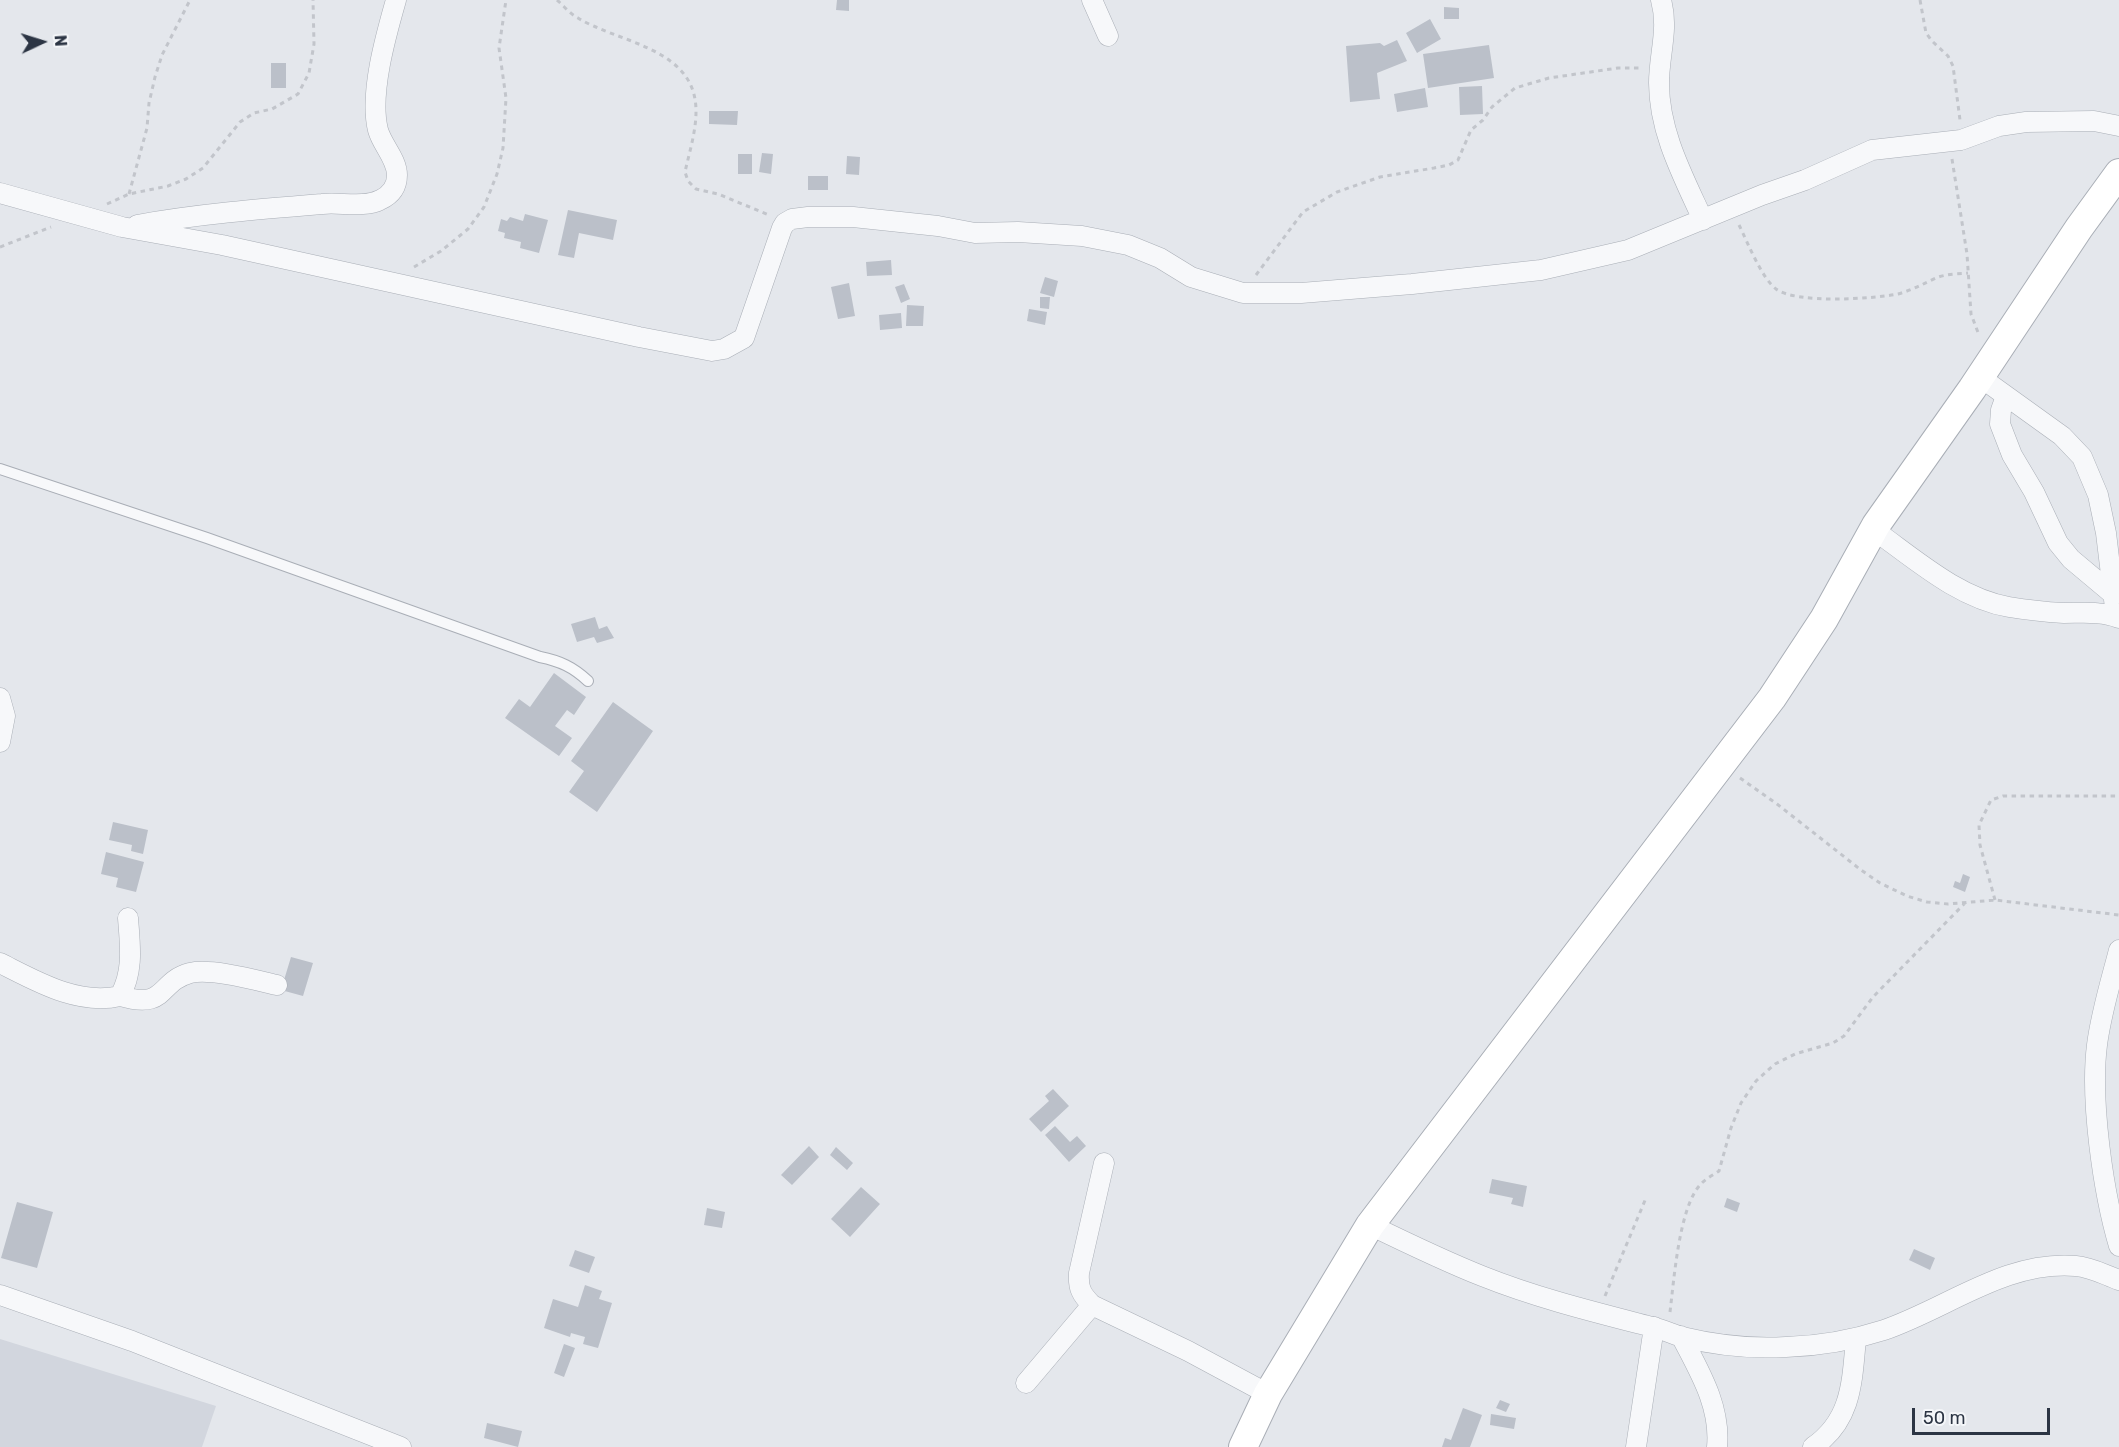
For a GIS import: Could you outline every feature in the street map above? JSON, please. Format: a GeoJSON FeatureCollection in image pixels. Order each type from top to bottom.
{"type":"FeatureCollection","features":[{"type":"Feature","properties":{"kind":"street"},"geometry":{"type":"LineString","coordinates":[[122,227],[235,211],[328,203],[364,203],[379,201],[390,194],[396,186],[397,172],[378,131],[376,115],[382,51],[396,0]]}},
{"type":"Feature","properties":{"kind":"street"},"geometry":{"type":"LineString","coordinates":[[1092,0],[1108,36]]}},
{"type":"Feature","properties":{"kind":"street"},"geometry":{"type":"LineString","coordinates":[[1661,0],[1664,10],[1665,35],[1659,82],[1662,120],[1675,159],[1702,220]]}},
{"type":"Feature","properties":{"kind":"street"},"geometry":{"type":"LineString","coordinates":[[0,193],[122,227],[222,244],[382,282],[712,351],[744,338],[785,223],[792,219],[853,217],[938,226],[975,233],[1018,232],[1082,236],[1128,245],[1160,258],[1191,277],[1243,293],[1301,293],[1540,270],[1628,250],[1805,180],[1872,150],[1955,141],[1999,126],[2026,122],[2094,121],[2119,126]]}},
{"type":"Feature","properties":{"kind":"street"},"geometry":{"type":"LineString","coordinates":[[1243,1447],[1268,1394],[1370,1225],[1772,698],[1824,619],[1874,530],[1986,369],[2079,228],[2119,173]]}},
{"type":"Feature","properties":{"kind":"street"},"geometry":{"type":"LineString","coordinates":[[1874,530],[1936,574],[1980,600],[2009,607],[2061,613],[2094,612],[2118,617],[2098,495],[2082,457],[2062,436],[2006,396],[1986,369]]}},
{"type":"Feature","properties":{"kind":"street"},"geometry":{"type":"LineString","coordinates":[[2006,396],[2001,410],[2000,424],[2012,455],[2034,492],[2058,543],[2071,560],[2114,595]]}},
{"type":"Feature","properties":{"kind":"street"},"geometry":{"type":"LineString","coordinates":[[0,698],[5,716],[0,742]]}},
{"type":"Feature","properties":{"kind":"street"},"geometry":{"type":"LineString","coordinates":[[120,996],[127,983],[131,957],[129,918]]}},
{"type":"Feature","properties":{"kind":"street"},"geometry":{"type":"LineString","coordinates":[[2119,950],[2097,1045],[2096,1088],[2100,1146],[2119,1246]]}},
{"type":"Feature","properties":{"kind":"street"},"geometry":{"type":"LineString","coordinates":[[0,963],[47,986],[81,996],[105,999],[120,996],[135,1000],[149,1000],[162,994],[177,979],[189,973],[205,972],[277,986]]}},
{"type":"Feature","properties":{"kind":"street"},"geometry":{"type":"LineString","coordinates":[[1104,1163],[1079,1273],[1078,1286],[1083,1296],[1092,1305],[1268,1394]]}},
{"type":"Feature","properties":{"kind":"street"},"geometry":{"type":"LineString","coordinates":[[1370,1225],[1482,1276],[1597,1314],[1723,1344],[1786,1347],[1856,1338],[1886,1329],[1984,1285],[2020,1271],[2038,1267],[2078,1266],[2119,1280]]}},
{"type":"Feature","properties":{"kind":"street"},"geometry":{"type":"LineString","coordinates":[[0,1295],[132,1341],[401,1447]]}},
{"type":"Feature","properties":{"kind":"street"},"geometry":{"type":"LineString","coordinates":[[1026,1383],[1092,1305]]}},
{"type":"Feature","properties":{"kind":"street"},"geometry":{"type":"LineString","coordinates":[[1636,1447],[1668,1332]]}},
{"type":"Feature","properties":{"kind":"street"},"geometry":{"type":"LineString","coordinates":[[1668,1332],[1706,1384],[1716,1413],[1718,1447]]}},
{"type":"Feature","properties":{"kind":"street"},"geometry":{"type":"LineString","coordinates":[[1813,1447],[1822,1441],[1839,1422],[1852,1376],[1856,1338]]}},
{"type":"Feature","properties":{"kind":"lane"},"geometry":{"type":"LineString","coordinates":[[0,469],[207,538],[540,657],[560,662],[577,671],[588,681]]}},
{"type":"Feature","properties":{"kind":"path"},"geometry":{"type":"LineString","coordinates":[[129,194],[147,128],[149,103],[155,77],[162,56],[190,0]]}},
{"type":"Feature","properties":{"kind":"path"},"geometry":{"type":"LineString","coordinates":[[0,248],[129,194],[168,186],[186,179],[203,168],[240,122],[254,113],[272,108],[298,94],[309,73],[314,44],[313,0]]}},
{"type":"Feature","properties":{"kind":"path"},"geometry":{"type":"LineString","coordinates":[[382,282],[416,266],[441,250],[468,229],[484,207],[497,174],[503,148],[506,98],[499,48],[506,0]]}},
{"type":"Feature","properties":{"kind":"path"},"geometry":{"type":"LineString","coordinates":[[557,0],[577,18],[664,57],[684,74],[695,98],[696,117],[686,172],[688,181],[696,189],[718,194],[785,223]]}},
{"type":"Feature","properties":{"kind":"path"},"geometry":{"type":"LineString","coordinates":[[1920,0],[1926,33],[1932,42],[1948,56],[1953,66],[1958,100],[1955,141],[1971,314],[1986,369]]}},
{"type":"Feature","properties":{"kind":"path"},"geometry":{"type":"LineString","coordinates":[[1243,293],[1303,212],[1337,192],[1363,182],[1449,165],[1458,160],[1471,130],[1484,120],[1492,107],[1515,88],[1549,78],[1618,68],[1661,67]]}},
{"type":"Feature","properties":{"kind":"path"},"geometry":{"type":"LineString","coordinates":[[1730,208],[1765,276],[1776,289],[1795,296],[1813,299],[1841,299],[1895,294],[1909,291],[1938,277],[1968,273]]}},
{"type":"Feature","properties":{"kind":"path"},"geometry":{"type":"LineString","coordinates":[[1721,765],[1880,883],[1907,896],[1927,902],[1948,904],[1995,900],[2119,915]]}},
{"type":"Feature","properties":{"kind":"path"},"geometry":{"type":"LineString","coordinates":[[1995,900],[1980,845],[1979,825],[1991,800],[2003,796],[2119,796]]}},
{"type":"Feature","properties":{"kind":"path"},"geometry":{"type":"LineString","coordinates":[[1668,1332],[1677,1257],[1691,1199],[1700,1184],[1719,1171],[1731,1128],[1741,1103],[1756,1081],[1775,1064],[1795,1054],[1833,1043],[1844,1036],[1873,997],[1934,932],[1966,902]]}},
{"type":"Feature","properties":{"kind":"path"},"geometry":{"type":"LineString","coordinates":[[1597,1314],[1646,1198]]}},
{"type":"Feature","properties":{"kind":"shaded area"},"geometry":{"type":"Polygon","coordinates":[[[0,1339],[216,1406],[202,1447],[0,1447],[0,1339]]]}},
{"type":"Feature","properties":{"kind":"building"},"geometry":{"type":"Polygon","coordinates":[[[837,0],[849,0],[849,11],[836,10],[837,0]]]}},
{"type":"Feature","properties":{"kind":"building"},"geometry":{"type":"Polygon","coordinates":[[[1444,7],[1459,8],[1459,19],[1444,19],[1444,7]]]}},
{"type":"Feature","properties":{"kind":"building"},"geometry":{"type":"Polygon","coordinates":[[[1430,19],[1441,39],[1417,53],[1406,33],[1430,19]]]}},
{"type":"Feature","properties":{"kind":"building"},"geometry":{"type":"Polygon","coordinates":[[[1397,40],[1407,61],[1377,73],[1380,99],[1350,102],[1346,46],[1380,43],[1384,46],[1397,40]]]}},
{"type":"Feature","properties":{"kind":"building"},"geometry":{"type":"Polygon","coordinates":[[[1489,45],[1494,78],[1428,88],[1423,54],[1489,45]]]}},
{"type":"Feature","properties":{"kind":"building"},"geometry":{"type":"Polygon","coordinates":[[[271,63],[286,63],[286,88],[271,88],[271,63]]]}},
{"type":"Feature","properties":{"kind":"building"},"geometry":{"type":"Polygon","coordinates":[[[1482,86],[1483,114],[1460,115],[1459,87],[1482,86]]]}},
{"type":"Feature","properties":{"kind":"building"},"geometry":{"type":"Polygon","coordinates":[[[1425,88],[1428,107],[1397,112],[1394,94],[1425,88]]]}},
{"type":"Feature","properties":{"kind":"building"},"geometry":{"type":"Polygon","coordinates":[[[709,111],[738,111],[737,125],[709,124],[709,111]]]}},
{"type":"Feature","properties":{"kind":"building"},"geometry":{"type":"Polygon","coordinates":[[[762,153],[773,154],[771,174],[759,172],[762,153]]]}},
{"type":"Feature","properties":{"kind":"building"},"geometry":{"type":"Polygon","coordinates":[[[738,154],[752,154],[752,174],[738,174],[738,154]]]}},
{"type":"Feature","properties":{"kind":"building"},"geometry":{"type":"Polygon","coordinates":[[[847,156],[860,157],[859,175],[846,174],[847,156]]]}},
{"type":"Feature","properties":{"kind":"building"},"geometry":{"type":"Polygon","coordinates":[[[808,176],[828,176],[828,190],[808,190],[808,176]]]}},
{"type":"Feature","properties":{"kind":"building"},"geometry":{"type":"Polygon","coordinates":[[[568,210],[617,220],[613,240],[579,233],[574,258],[558,255],[568,210]]]}},
{"type":"Feature","properties":{"kind":"building"},"geometry":{"type":"Polygon","coordinates":[[[525,214],[548,220],[539,253],[520,248],[521,242],[504,238],[505,233],[498,231],[501,219],[507,221],[510,217],[523,221],[525,214]]]}},
{"type":"Feature","properties":{"kind":"building"},"geometry":{"type":"Polygon","coordinates":[[[891,260],[892,275],[867,276],[866,262],[891,260]]]}},
{"type":"Feature","properties":{"kind":"building"},"geometry":{"type":"Polygon","coordinates":[[[1045,277],[1058,281],[1054,297],[1040,293],[1045,277]]]}},
{"type":"Feature","properties":{"kind":"building"},"geometry":{"type":"Polygon","coordinates":[[[849,283],[855,316],[838,319],[831,287],[849,283]]]}},
{"type":"Feature","properties":{"kind":"building"},"geometry":{"type":"Polygon","coordinates":[[[904,284],[910,299],[901,303],[895,287],[904,284]]]}},
{"type":"Feature","properties":{"kind":"building"},"geometry":{"type":"Polygon","coordinates":[[[1040,297],[1050,297],[1049,309],[1040,308],[1040,297]]]}},
{"type":"Feature","properties":{"kind":"building"},"geometry":{"type":"Polygon","coordinates":[[[907,305],[924,306],[923,326],[906,326],[907,305]]]}},
{"type":"Feature","properties":{"kind":"building"},"geometry":{"type":"Polygon","coordinates":[[[1029,309],[1047,312],[1045,325],[1027,321],[1029,309]]]}},
{"type":"Feature","properties":{"kind":"building"},"geometry":{"type":"Polygon","coordinates":[[[901,313],[902,328],[880,330],[879,315],[901,313]]]}},
{"type":"Feature","properties":{"kind":"building"},"geometry":{"type":"Polygon","coordinates":[[[595,617],[599,629],[607,626],[614,638],[597,643],[594,637],[577,642],[571,624],[595,617]]]}},
{"type":"Feature","properties":{"kind":"building"},"geometry":{"type":"Polygon","coordinates":[[[554,673],[586,697],[574,715],[567,710],[555,726],[572,738],[559,756],[505,718],[519,699],[530,707],[554,673]]]}},
{"type":"Feature","properties":{"kind":"building"},"geometry":{"type":"Polygon","coordinates":[[[613,702],[653,731],[597,812],[569,792],[584,771],[571,761],[613,702]]]}},
{"type":"Feature","properties":{"kind":"building"},"geometry":{"type":"Polygon","coordinates":[[[113,822],[148,830],[143,854],[131,851],[132,845],[109,840],[113,822]]]}},
{"type":"Feature","properties":{"kind":"building"},"geometry":{"type":"Polygon","coordinates":[[[106,852],[144,862],[136,892],[116,887],[118,878],[101,874],[106,852]]]}},
{"type":"Feature","properties":{"kind":"building"},"geometry":{"type":"Polygon","coordinates":[[[1963,874],[1970,877],[1965,892],[1953,887],[1955,881],[1960,883],[1963,874]]]}},
{"type":"Feature","properties":{"kind":"building"},"geometry":{"type":"Polygon","coordinates":[[[291,957],[313,963],[303,996],[281,990],[291,957]]]}},
{"type":"Feature","properties":{"kind":"building"},"geometry":{"type":"Polygon","coordinates":[[[1053,1089],[1069,1106],[1041,1132],[1029,1119],[1049,1101],[1045,1096],[1053,1089]]]}},
{"type":"Feature","properties":{"kind":"building"},"geometry":{"type":"Polygon","coordinates":[[[1055,1126],[1070,1142],[1077,1136],[1086,1146],[1069,1162],[1045,1135],[1055,1126]]]}},
{"type":"Feature","properties":{"kind":"building"},"geometry":{"type":"Polygon","coordinates":[[[809,1146],[819,1157],[792,1185],[781,1175],[809,1146]]]}},
{"type":"Feature","properties":{"kind":"building"},"geometry":{"type":"Polygon","coordinates":[[[836,1147],[853,1163],[847,1170],[830,1155],[836,1147]]]}},
{"type":"Feature","properties":{"kind":"building"},"geometry":{"type":"Polygon","coordinates":[[[1492,1179],[1527,1186],[1523,1207],[1511,1204],[1513,1198],[1489,1193],[1492,1179]]]}},
{"type":"Feature","properties":{"kind":"building"},"geometry":{"type":"Polygon","coordinates":[[[861,1187],[880,1204],[850,1237],[831,1219],[861,1187]]]}},
{"type":"Feature","properties":{"kind":"building"},"geometry":{"type":"Polygon","coordinates":[[[1727,1198],[1740,1203],[1737,1212],[1724,1207],[1727,1198]]]}},
{"type":"Feature","properties":{"kind":"building"},"geometry":{"type":"Polygon","coordinates":[[[17,1202],[53,1212],[37,1268],[1,1258],[17,1202]]]}},
{"type":"Feature","properties":{"kind":"building"},"geometry":{"type":"Polygon","coordinates":[[[707,1208],[725,1212],[722,1228],[704,1225],[707,1208]]]}},
{"type":"Feature","properties":{"kind":"building"},"geometry":{"type":"Polygon","coordinates":[[[1914,1249],[1935,1258],[1930,1270],[1909,1260],[1914,1249]]]}},
{"type":"Feature","properties":{"kind":"building"},"geometry":{"type":"Polygon","coordinates":[[[575,1250],[595,1257],[589,1273],[569,1266],[575,1250]]]}},
{"type":"Feature","properties":{"kind":"building"},"geometry":{"type":"Polygon","coordinates":[[[585,1285],[602,1291],[599,1299],[612,1303],[598,1348],[583,1344],[585,1337],[571,1333],[570,1337],[544,1328],[553,1299],[578,1307],[585,1285]]]}},
{"type":"Feature","properties":{"kind":"building"},"geometry":{"type":"Polygon","coordinates":[[[564,1344],[575,1348],[564,1377],[554,1373],[564,1344]]]}},
{"type":"Feature","properties":{"kind":"building"},"geometry":{"type":"Polygon","coordinates":[[[1500,1400],[1510,1404],[1506,1412],[1496,1408],[1500,1400]]]}},
{"type":"Feature","properties":{"kind":"building"},"geometry":{"type":"Polygon","coordinates":[[[1463,1408],[1482,1415],[1470,1447],[1442,1447],[1445,1438],[1451,1440],[1463,1408]]]}},
{"type":"Feature","properties":{"kind":"building"},"geometry":{"type":"Polygon","coordinates":[[[1491,1414],[1516,1418],[1514,1429],[1490,1425],[1491,1414]]]}},
{"type":"Feature","properties":{"kind":"building"},"geometry":{"type":"Polygon","coordinates":[[[487,1423],[522,1431],[518,1447],[484,1438],[487,1423]]]}}]}
